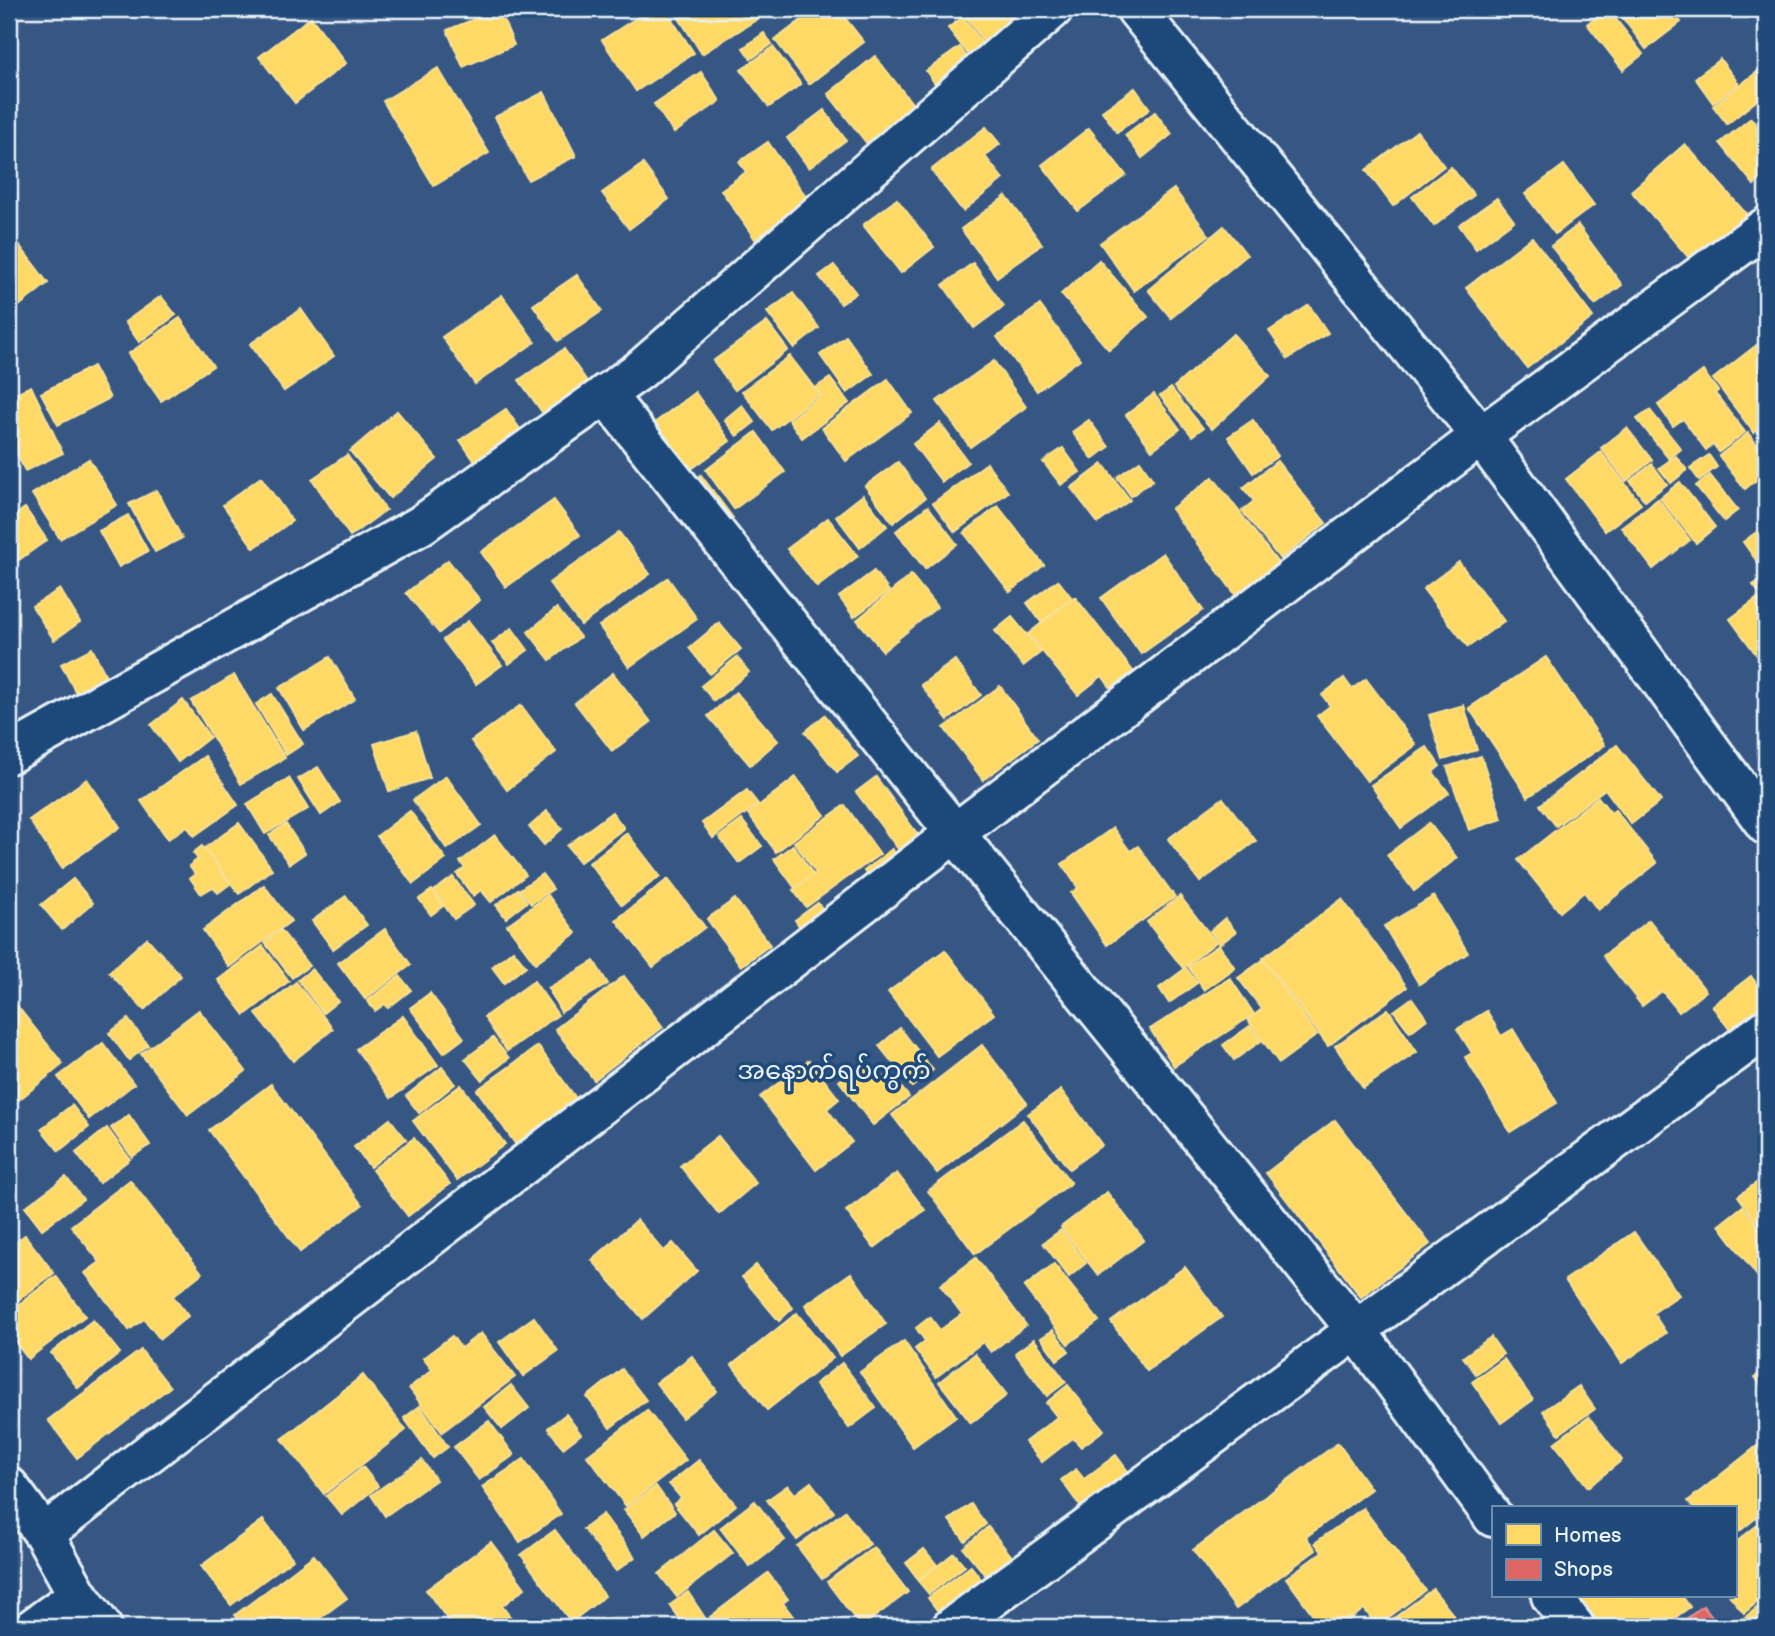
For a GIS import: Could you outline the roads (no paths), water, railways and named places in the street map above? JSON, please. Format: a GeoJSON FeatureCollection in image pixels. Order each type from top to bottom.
{"type":"FeatureCollection","features":[{"type":"Feature","properties":{"kind":"main road"},"geometry":{"type":"LineString","coordinates":[[9,754],[421,525],[640,370],[1054,9]]}},
{"type":"Feature","properties":{"kind":"main road"},"geometry":{"type":"LineString","coordinates":[[1136,9],[1481,436],[1766,825]]}},
{"type":"Feature","properties":{"kind":"main road"},"geometry":{"type":"LineString","coordinates":[[44,1534],[955,833],[1481,436],[1766,227]]}},
{"type":"Feature","properties":{"kind":"main road"},"geometry":{"type":"LineString","coordinates":[[605,394],[1357,1331],[1492,1516]]}},
{"type":"Feature","properties":{"kind":"main road"},"geometry":{"type":"LineString","coordinates":[[952,1627],[1766,1029]]}},
{"type":"Feature","properties":{"kind":"main road"},"geometry":{"type":"LineString","coordinates":[[9,1487],[44,1534],[78,1595],[102,1627]]}},
{"type":"Feature","properties":{"kind":"main road"},"geometry":{"type":"LineString","coordinates":[[34,1627],[78,1595]]}},
{"type":"Feature","properties":{"kind":"main road"},"geometry":{"type":"LineString","coordinates":[[1553,1598],[1575,1627]]}},
{"type":"Feature","properties":{"kind":"district","name":"အနောက်ရပ်ကွက်"},"geometry":{"type":"Point","coordinates":[834,1071]}}]}
